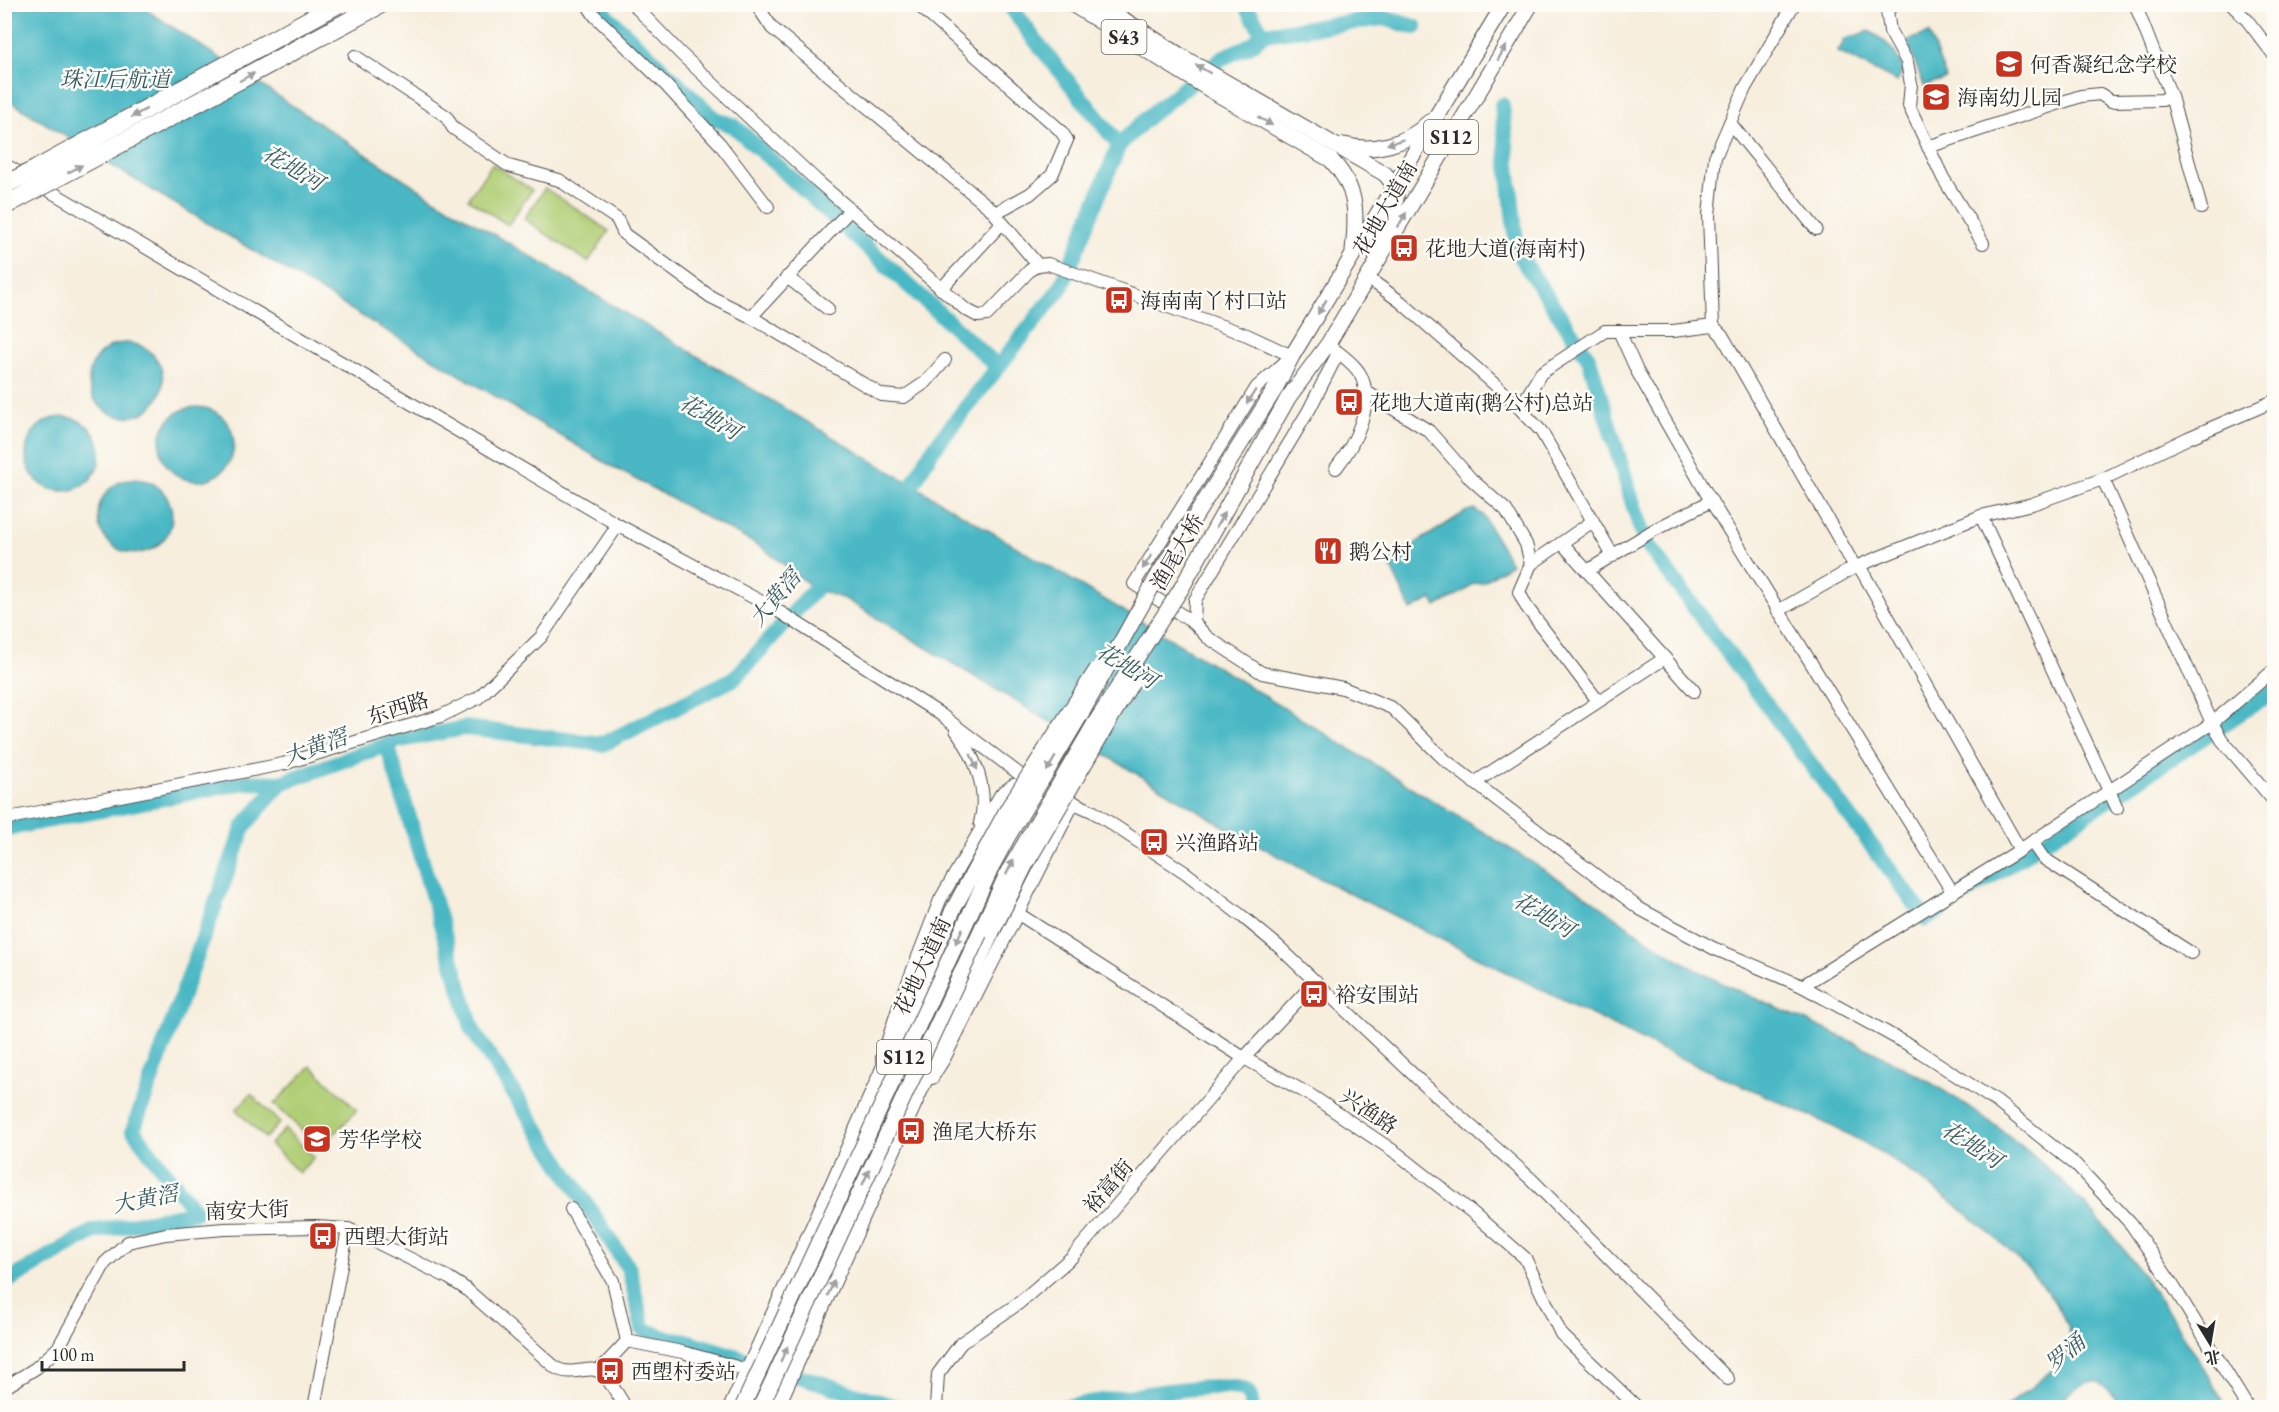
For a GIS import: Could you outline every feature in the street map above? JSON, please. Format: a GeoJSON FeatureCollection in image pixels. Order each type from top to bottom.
{"type":"FeatureCollection","features":[{"type":"Feature","properties":{"kind":"highway"},"geometry":{"type":"LineString","coordinates":[[6,171],[35,170],[338,4]]}},
{"type":"Feature","properties":{"kind":"highway"},"geometry":{"type":"LineString","coordinates":[[4,206],[381,4]]}},
{"type":"Feature","properties":{"kind":"main road","name":"S43"},"geometry":{"type":"LineString","coordinates":[[1072,4],[1180,63],[1331,160],[1343,173],[1351,188],[1355,216],[1352,257]]}},
{"type":"Feature","properties":{"kind":"main road","name":"S43"},"geometry":{"type":"LineString","coordinates":[[1099,4],[1180,63]]}},
{"type":"Feature","properties":{"kind":"main road","name":"花地大道南"},"geometry":{"type":"LineString","coordinates":[[742,1407],[1006,838],[1082,714],[1160,574],[1275,389],[1292,356],[1504,4]]}},
{"type":"Feature","properties":{"kind":"main road","name":"花地大道南"},"geometry":{"type":"LineString","coordinates":[[1288,398],[1333,349],[1370,274],[1531,4]]}},
{"type":"Feature","properties":{"kind":"main road","name":"S43"},"geometry":{"type":"LineString","coordinates":[[1218,86],[1326,139],[1385,174],[1394,186]]}},
{"type":"Feature","properties":{"kind":"main road"},"geometry":{"type":"LineString","coordinates":[[1326,139],[1357,149],[1401,142],[1425,126],[1441,109]]}},
{"type":"Feature","properties":{"kind":"main road"},"geometry":{"type":"LineString","coordinates":[[1370,274],[1380,233],[1395,208],[1397,197],[1394,186]]}},
{"type":"Feature","properties":{"kind":"main road"},"geometry":{"type":"LineString","coordinates":[[1352,257],[1362,255],[1369,257],[1370,274]]}},
{"type":"Feature","properties":{"kind":"main road","name":"渔尾大桥"},"geometry":{"type":"LineString","coordinates":[[1095,723],[1181,589],[1288,398]]}},
{"type":"Feature","properties":{"kind":"main road"},"geometry":{"type":"LineString","coordinates":[[876,1089],[953,910],[1017,793],[1071,707],[1160,574]]}},
{"type":"Feature","properties":{"kind":"main road"},"geometry":{"type":"LineString","coordinates":[[776,1407],[915,1106],[992,932],[1026,864],[1111,719],[1181,589]]}},
{"type":"Feature","properties":{"kind":"main road","name":"花地大道南"},"geometry":{"type":"LineString","coordinates":[[760,1407],[1008,872],[1095,723]]}},
{"type":"Feature","properties":{"kind":"main road","name":"花地大道南"},"geometry":{"type":"LineString","coordinates":[[731,1407],[876,1089]]}},
{"type":"Feature","properties":{"kind":"street"},"geometry":{"type":"LineString","coordinates":[[587,4],[595,16],[662,81],[720,144],[768,207]]}},
{"type":"Feature","properties":{"kind":"street"},"geometry":{"type":"LineString","coordinates":[[633,4],[843,217],[965,309],[978,316],[987,315],[1030,270],[1043,265]]}},
{"type":"Feature","properties":{"kind":"street"},"geometry":{"type":"LineString","coordinates":[[756,4],[772,28],[998,218],[1043,265],[1088,278],[1247,335],[1292,356],[1257,387],[1134,584],[1194,623],[1207,637],[1262,673],[1343,688],[1392,708],[1445,760],[1640,909],[1713,948],[1802,986],[1921,1052],[1997,1102],[2076,1165],[2131,1224],[2172,1284],[2248,1407]]}},
{"type":"Feature","properties":{"kind":"street"},"geometry":{"type":"LineString","coordinates":[[916,4],[1060,130],[1067,140],[1052,176],[998,218],[941,289]]}},
{"type":"Feature","properties":{"kind":"street"},"geometry":{"type":"LineString","coordinates":[[1794,4],[1745,88],[1715,157],[1709,215],[1713,326],[1722,334],[1855,567],[1862,572],[2020,850]]}},
{"type":"Feature","properties":{"kind":"street"},"geometry":{"type":"LineString","coordinates":[[1894,4],[1887,11],[1890,31],[1907,62],[1911,84],[1909,106],[1943,178],[1983,243]]}},
{"type":"Feature","properties":{"kind":"street"},"geometry":{"type":"LineString","coordinates":[[2135,4],[2171,96],[2201,208]]}},
{"type":"Feature","properties":{"kind":"street"},"geometry":{"type":"LineString","coordinates":[[2231,4],[2274,54]]}},
{"type":"Feature","properties":{"kind":"street"},"geometry":{"type":"LineString","coordinates":[[355,56],[446,116],[453,128],[509,166],[559,180],[616,219],[624,234],[711,297],[751,317],[882,395],[904,397],[926,382],[945,360]]}},
{"type":"Feature","properties":{"kind":"street"},"geometry":{"type":"LineString","coordinates":[[1928,147],[2081,96],[2100,94],[2111,102],[2162,100],[2171,96]]}},
{"type":"Feature","properties":{"kind":"street"},"geometry":{"type":"LineString","coordinates":[[1730,123],[1816,229]]}},
{"type":"Feature","properties":{"kind":"street"},"geometry":{"type":"LineString","coordinates":[[6,171],[618,525],[775,609],[940,714],[1033,783],[1074,802],[1139,841],[1213,893],[1316,981],[1420,1081],[1531,1179],[1728,1379]]}},
{"type":"Feature","properties":{"kind":"street"},"geometry":{"type":"LineString","coordinates":[[751,317],[843,217]]}},
{"type":"Feature","properties":{"kind":"street"},"geometry":{"type":"LineString","coordinates":[[1370,274],[1520,408],[1541,431],[1613,556]]}},
{"type":"Feature","properties":{"kind":"street"},"geometry":{"type":"LineString","coordinates":[[787,277],[828,309]]}},
{"type":"Feature","properties":{"kind":"street"},"geometry":{"type":"LineString","coordinates":[[1520,408],[1541,373],[1605,331],[1673,331],[1713,326]]}},
{"type":"Feature","properties":{"kind":"street"},"geometry":{"type":"LineString","coordinates":[[1619,331],[1636,371],[1711,501],[1953,892]]}},
{"type":"Feature","properties":{"kind":"street"},"geometry":{"type":"LineString","coordinates":[[1194,623],[1195,600],[1309,410],[1333,349],[1359,371],[1365,391],[1358,430],[1349,451],[1336,468]]}},
{"type":"Feature","properties":{"kind":"street"},"geometry":{"type":"LineString","coordinates":[[1365,391],[1429,431],[1471,478],[1506,510],[1526,544],[1531,564]]}},
{"type":"Feature","properties":{"kind":"street"},"geometry":{"type":"LineString","coordinates":[[1778,611],[1855,567],[1981,516],[2032,504],[2103,479],[2188,438],[2274,401]]}},
{"type":"Feature","properties":{"kind":"street"},"geometry":{"type":"LineString","coordinates":[[2103,479],[2212,723],[2222,740],[2274,801]]}},
{"type":"Feature","properties":{"kind":"street"},"geometry":{"type":"LineString","coordinates":[[1587,571],[1654,530],[1711,501]]}},
{"type":"Feature","properties":{"kind":"street"},"geometry":{"type":"LineString","coordinates":[[1981,516],[2117,808]]}},
{"type":"Feature","properties":{"kind":"street"},"geometry":{"type":"LineString","coordinates":[[1593,521],[1531,564],[1519,592],[1526,606],[1598,701]]}},
{"type":"Feature","properties":{"kind":"street","name":"东西路"},"geometry":{"type":"LineString","coordinates":[[4,819],[283,764],[441,716],[478,698],[541,637],[618,525]]}},
{"type":"Feature","properties":{"kind":"street"},"geometry":{"type":"LineString","coordinates":[[1562,543],[1695,690]]}},
{"type":"Feature","properties":{"kind":"street"},"geometry":{"type":"LineString","coordinates":[[1474,783],[1665,658]]}},
{"type":"Feature","properties":{"kind":"street"},"geometry":{"type":"LineString","coordinates":[[1802,986],[2020,850],[2212,723],[2274,670]]}},
{"type":"Feature","properties":{"kind":"street"},"geometry":{"type":"LineString","coordinates":[[940,714],[963,741],[977,769],[981,783],[982,813],[975,838]]}},
{"type":"Feature","properties":{"kind":"street","name":"花地大道南"},"geometry":{"type":"LineString","coordinates":[[876,1089],[888,1039],[940,900],[1006,789],[1021,783],[1033,783]]}},
{"type":"Feature","properties":{"kind":"street"},"geometry":{"type":"LineString","coordinates":[[915,1106],[945,1057],[1074,802]]}},
{"type":"Feature","properties":{"kind":"street"},"geometry":{"type":"LineString","coordinates":[[2032,842],[2043,858],[2192,953]]}},
{"type":"Feature","properties":{"kind":"street","name":"兴渔路"},"geometry":{"type":"LineString","coordinates":[[1017,913],[1244,1058],[1312,1096],[1398,1154],[1512,1245],[1529,1264],[1562,1334],[1638,1407]]}},
{"type":"Feature","properties":{"kind":"street","name":"裕富街"},"geometry":{"type":"LineString","coordinates":[[936,1407],[938,1374],[961,1343],[1019,1303],[1072,1257],[1244,1058],[1316,981]]}},
{"type":"Feature","properties":{"kind":"street"},"geometry":{"type":"LineString","coordinates":[[571,1209],[614,1281],[627,1341]]}},
{"type":"Feature","properties":{"kind":"street","name":"南安大街"},"geometry":{"type":"LineString","coordinates":[[4,1388],[36,1368],[58,1348],[105,1263],[128,1242],[166,1234],[224,1229],[316,1227],[348,1229],[466,1288],[540,1355],[562,1371],[572,1373],[590,1369],[599,1371]]}},
{"type":"Feature","properties":{"kind":"street"},"geometry":{"type":"LineString","coordinates":[[314,1407],[348,1229]]}},
{"type":"Feature","properties":{"kind":"street"},"geometry":{"type":"LineString","coordinates":[[627,1341],[682,1352],[748,1370]]}},
{"type":"Feature","properties":{"kind":"street"},"geometry":{"type":"LineString","coordinates":[[626,1407],[599,1371],[627,1341]]}},
{"type":"Feature","properties":{"kind":"green space"},"geometry":{"type":"Polygon","coordinates":[[[492,164],[532,190],[508,225],[468,199],[492,164]]]}},
{"type":"Feature","properties":{"kind":"green space"},"geometry":{"type":"Polygon","coordinates":[[[545,188],[609,231],[588,262],[524,219],[545,188]]]}},
{"type":"Feature","properties":{"kind":"green space"},"geometry":{"type":"Polygon","coordinates":[[[311,1066],[357,1110],[321,1148],[274,1104],[311,1066]]]}},
{"type":"Feature","properties":{"kind":"green space"},"geometry":{"type":"Polygon","coordinates":[[[251,1094],[280,1123],[265,1138],[236,1110],[251,1094]]]}},
{"type":"Feature","properties":{"kind":"green space"},"geometry":{"type":"Polygon","coordinates":[[[285,1129],[314,1157],[299,1173],[270,1144],[285,1129]]]}},
{"type":"Feature","properties":{"kind":"water"},"geometry":{"type":"Polygon","coordinates":[[[4,5],[139,5],[428,195],[1234,677],[1591,899],[1672,955],[1724,984],[1876,1053],[1929,1082],[2018,1143],[2072,1191],[2097,1218],[2149,1284],[2227,1407],[2121,1407],[2109,1390],[2098,1382],[2092,1382],[2077,1388],[2052,1407],[2036,1409],[2006,1407],[2066,1356],[2069,1351],[2067,1325],[2050,1296],[2023,1264],[1988,1232],[1914,1175],[1883,1154],[1832,1126],[1640,1039],[1313,875],[1222,825],[845,599],[815,589],[761,547],[611,466],[124,173],[5,98],[4,5]]]}},
{"type":"Feature","properties":{"kind":"water"},"geometry":{"type":"Polygon","coordinates":[[[1869,31],[1882,39],[1897,57],[1904,70],[1897,82],[1838,52],[1845,39],[1869,31]]]}},
{"type":"Feature","properties":{"kind":"water"},"geometry":{"type":"Polygon","coordinates":[[[1929,33],[1946,78],[1924,86],[1907,41],[1929,33]]]}},
{"type":"Feature","properties":{"kind":"water"},"geometry":{"type":"Polygon","coordinates":[[[126,343],[147,349],[157,359],[163,380],[157,401],[147,411],[126,417],[105,411],[95,401],[89,380],[95,359],[105,349],[126,343]]]}},
{"type":"Feature","properties":{"kind":"water"},"geometry":{"type":"Polygon","coordinates":[[[197,407],[218,413],[228,423],[234,444],[228,465],[218,475],[197,481],[176,475],[166,465],[160,444],[166,423],[176,413],[197,407]]]}},
{"type":"Feature","properties":{"kind":"water"},"geometry":{"type":"Polygon","coordinates":[[[63,417],[84,423],[94,433],[100,454],[94,475],[84,485],[63,491],[42,485],[32,475],[26,454],[32,433],[42,423],[63,417]]]}},
{"type":"Feature","properties":{"kind":"water"},"geometry":{"type":"Polygon","coordinates":[[[135,479],[156,485],[166,495],[172,516],[166,537],[156,547],[135,553],[114,547],[104,537],[98,516],[104,495],[114,485],[135,479]]]}},
{"type":"Feature","properties":{"kind":"water"},"geometry":{"type":"Polygon","coordinates":[[[1474,509],[1483,515],[1511,564],[1483,582],[1472,584],[1466,590],[1436,607],[1432,599],[1411,610],[1388,561],[1465,512],[1474,509]]]}},
{"type":"Feature","properties":{"kind":"waterway"},"geometry":{"type":"LineString","coordinates":[[599,4],[607,16],[715,119],[734,126],[998,367]]}},
{"type":"Feature","properties":{"kind":"waterway"},"geometry":{"type":"LineString","coordinates":[[1009,4],[1119,145]]}},
{"type":"Feature","properties":{"kind":"waterway"},"geometry":{"type":"LineString","coordinates":[[1245,4],[1263,34]]}},
{"type":"Feature","properties":{"kind":"waterway"},"geometry":{"type":"LineString","coordinates":[[902,503],[931,452],[1062,286],[1119,145],[1149,116],[1222,58],[1253,44],[1263,34],[1384,18],[1415,27]]}},
{"type":"Feature","properties":{"kind":"waterway"},"geometry":{"type":"LineString","coordinates":[[1502,105],[1517,252],[1589,359],[1644,540],[1926,919],[2274,691]]}},
{"type":"Feature","properties":{"kind":"waterway","name":"大黄滘"},"geometry":{"type":"LineString","coordinates":[[4,1283],[92,1232],[196,1212],[133,1130],[244,826],[281,783],[396,741],[465,728],[603,744],[735,678],[815,589],[825,571]]}},
{"type":"Feature","properties":{"kind":"waterway"},"geometry":{"type":"LineString","coordinates":[[387,744],[473,1031],[629,1269],[643,1329],[665,1338],[686,1341],[744,1359]]}},
{"type":"Feature","properties":{"kind":"waterway"},"geometry":{"type":"LineString","coordinates":[[4,829],[246,782],[281,783]]}},
{"type":"Feature","properties":{"kind":"waterway"},"geometry":{"type":"LineString","coordinates":[[761,1364],[899,1408]]}},
{"type":"Feature","properties":{"kind":"waterway"},"geometry":{"type":"LineString","coordinates":[[1061,1408],[1157,1392],[1212,1387],[1233,1388],[1248,1392],[1252,1408]]}},
{"type":"Feature","properties":{"kind":"place","name":"何香凝纪念学校"},"geometry":{"type":"Point","coordinates":[2009,64]}},
{"type":"Feature","properties":{"kind":"place","name":"海南幼儿园"},"geometry":{"type":"Point","coordinates":[1936,97]}},
{"type":"Feature","properties":{"kind":"place","name":"花地大道(海南村)"},"geometry":{"type":"Point","coordinates":[1404,248]}},
{"type":"Feature","properties":{"kind":"place","name":"海南南丫村口站"},"geometry":{"type":"Point","coordinates":[1119,300]}},
{"type":"Feature","properties":{"kind":"place","name":"花地大道南(鹅公村)总站"},"geometry":{"type":"Point","coordinates":[1349,402]}},
{"type":"Feature","properties":{"kind":"place","name":"鹅公村"},"geometry":{"type":"Point","coordinates":[1328,551]}},
{"type":"Feature","properties":{"kind":"place","name":"兴渔路站"},"geometry":{"type":"Point","coordinates":[1154,842]}},
{"type":"Feature","properties":{"kind":"place","name":"裕安围站"},"geometry":{"type":"Point","coordinates":[1314,994]}},
{"type":"Feature","properties":{"kind":"place","name":"渔尾大桥东"},"geometry":{"type":"Point","coordinates":[911,1131]}},
{"type":"Feature","properties":{"kind":"place","name":"芳华学校"},"geometry":{"type":"Point","coordinates":[317,1139]}},
{"type":"Feature","properties":{"kind":"place","name":"西塱大街站"},"geometry":{"type":"Point","coordinates":[323,1236]}},
{"type":"Feature","properties":{"kind":"place","name":"西塱村委站"},"geometry":{"type":"Point","coordinates":[610,1371]}},
{"type":"Feature","properties":{"kind":"water label","name":"珠江后航道"},"geometry":{"type":"Point","coordinates":[115,79]}},
{"type":"Feature","properties":{"kind":"water label","name":"花地河"},"geometry":{"type":"Point","coordinates":[293,168]}},
{"type":"Feature","properties":{"kind":"water label","name":"花地河"},"geometry":{"type":"Point","coordinates":[710,417]}},
{"type":"Feature","properties":{"kind":"water label","name":"花地河"},"geometry":{"type":"Point","coordinates":[1127,666]}},
{"type":"Feature","properties":{"kind":"water label","name":"花地河"},"geometry":{"type":"Point","coordinates":[1544,915]}},
{"type":"Feature","properties":{"kind":"water label","name":"花地河"},"geometry":{"type":"Point","coordinates":[1972,1145]}},
{"type":"Feature","properties":{"kind":"water label","name":"罗涌"},"geometry":{"type":"Point","coordinates":[2065,1353]}}]}
